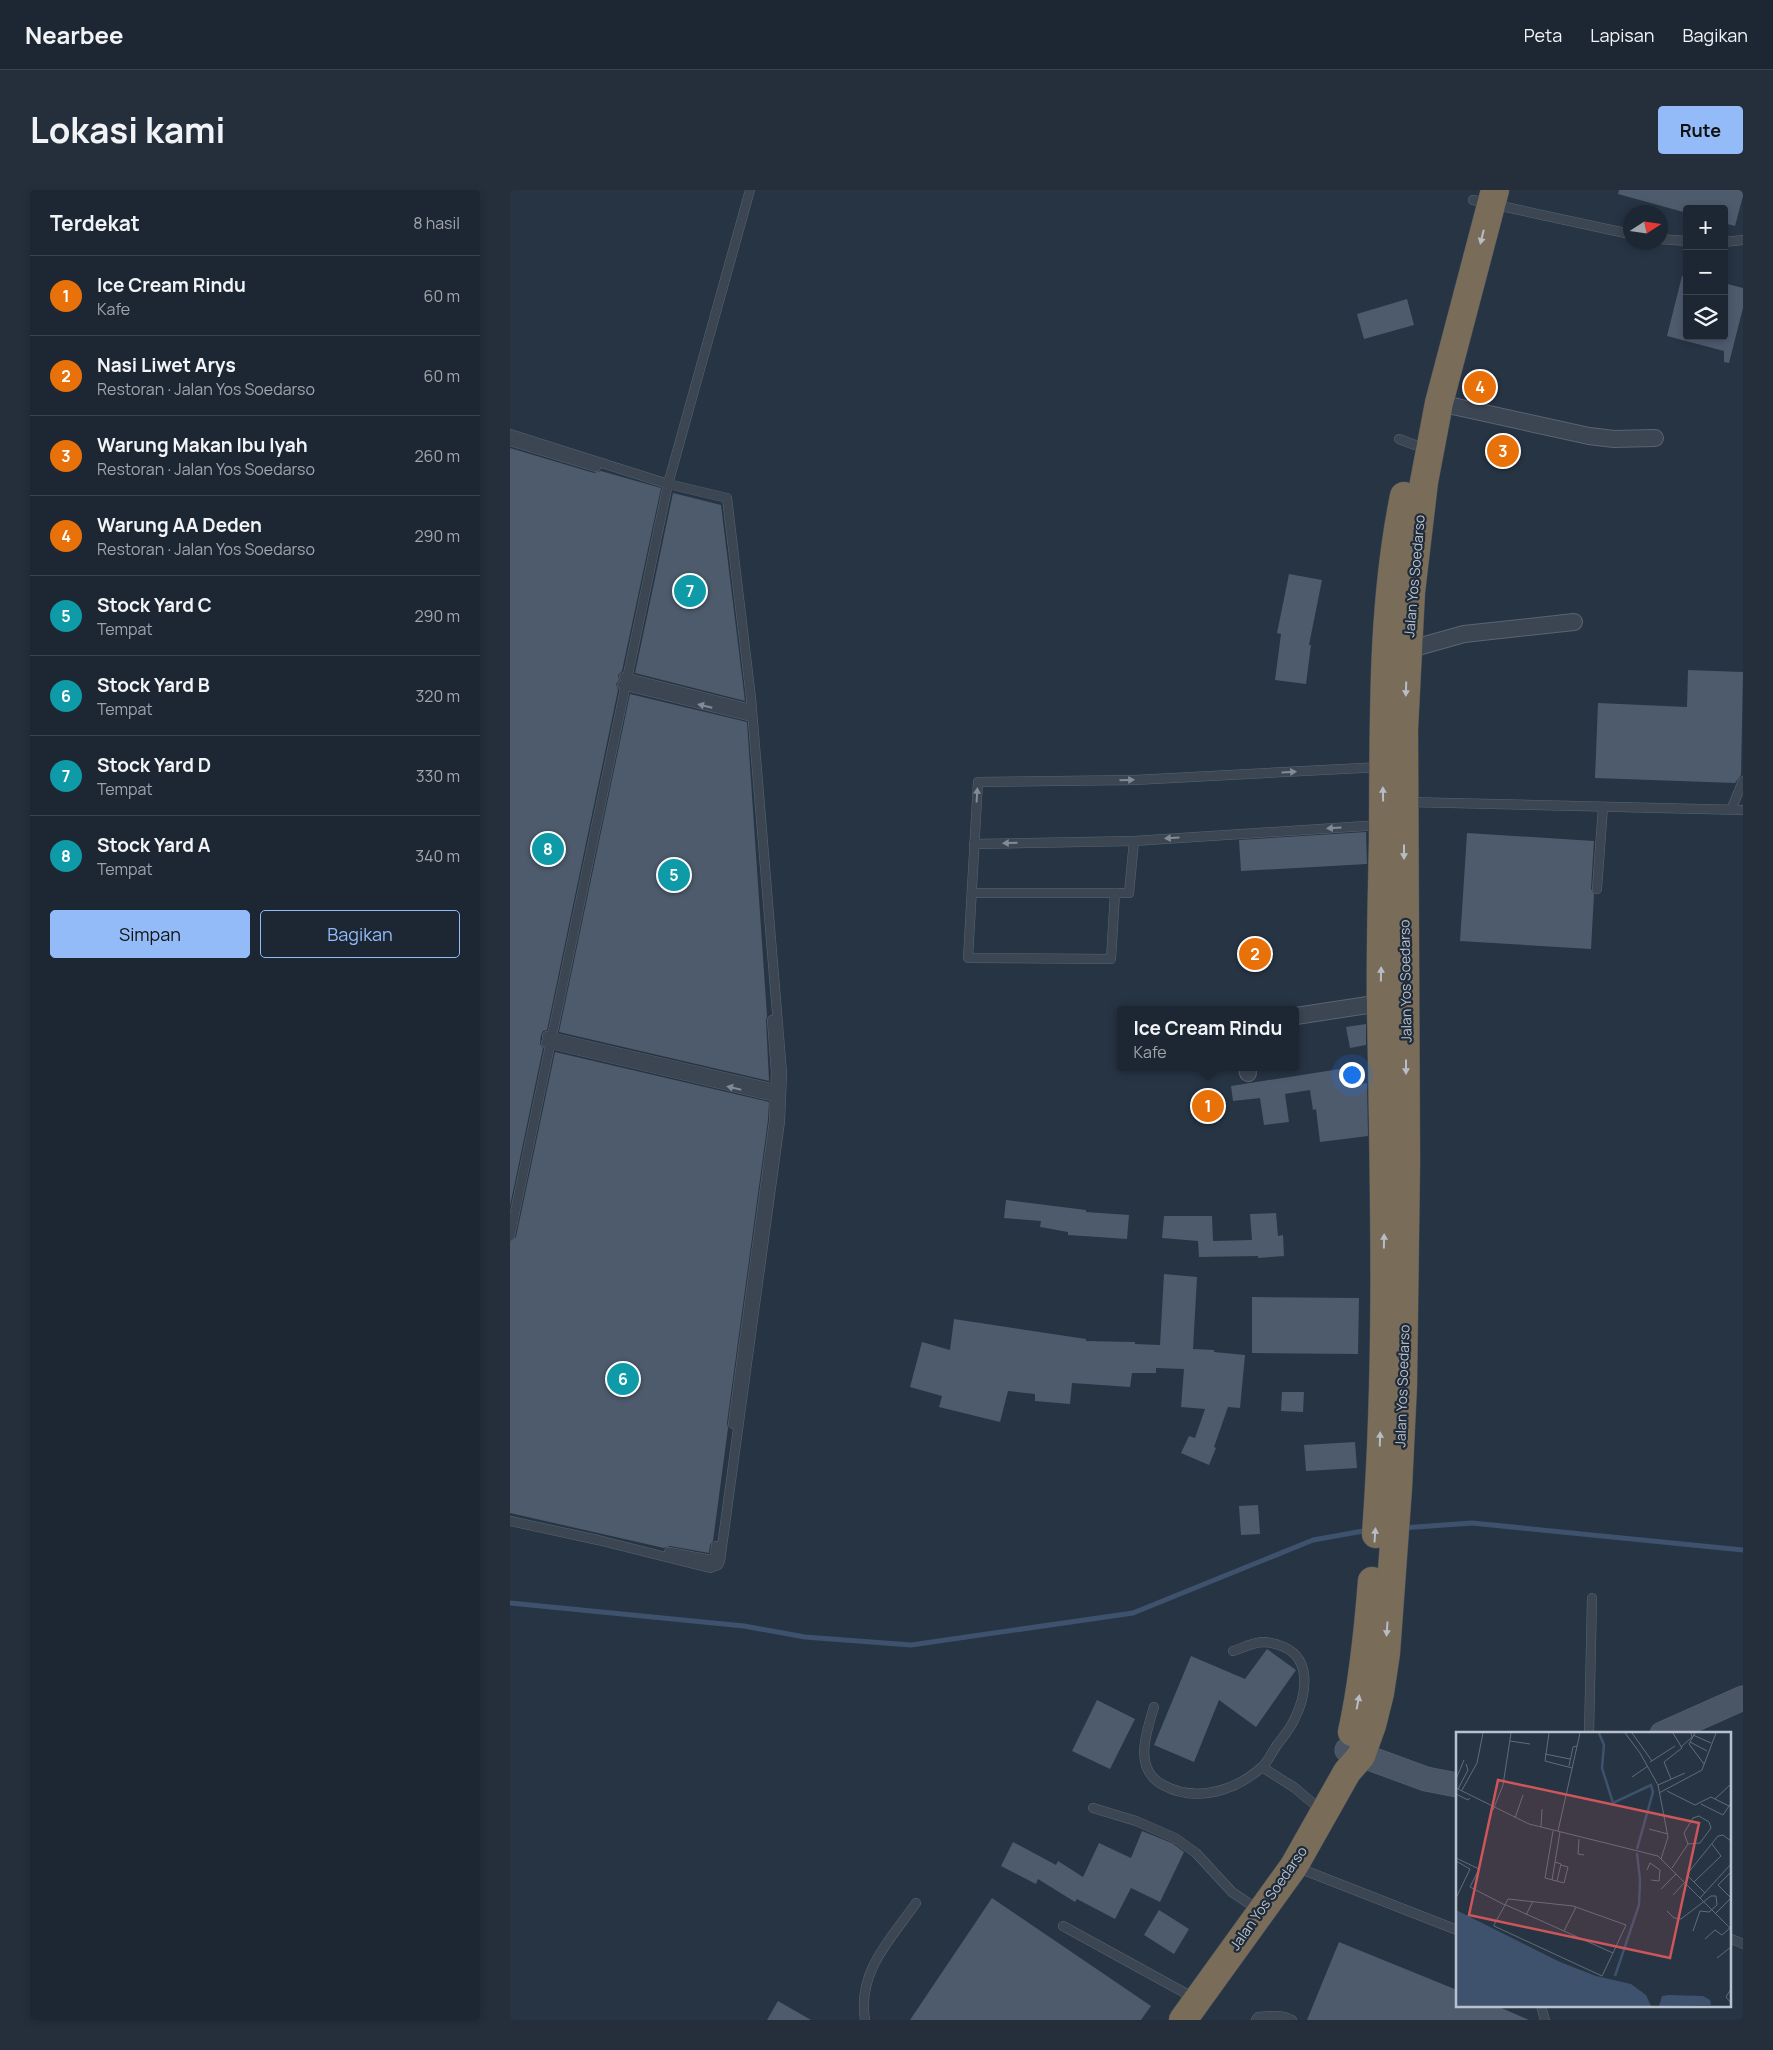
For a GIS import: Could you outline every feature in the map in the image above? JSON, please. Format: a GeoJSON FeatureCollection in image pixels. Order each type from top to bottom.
{"type":"FeatureCollection","features":[{"type":"Feature","properties":{"kind":"highway","name":"Jalan Yos Soedarso"},"geometry":{"type":"LineString","coordinates":[[1393,766],[1407,650],[1416,538],[1424,482],[1450,330],[1484,196]]}},
{"type":"Feature","properties":{"kind":"highway","name":"Jalan Yos Soedarso"},"geometry":{"type":"LineString","coordinates":[[1190,2009],[1294,1866],[1372,1725],[1380,1693],[1386,1653],[1381,1582],[1389,1488],[1403,1376],[1393,1002],[1396,820],[1385,650],[1407,442],[1450,330]]}},
{"type":"Feature","properties":{"kind":"highway","name":"Jalan Yos Soedarso"},"geometry":{"type":"LineString","coordinates":[[1389,1488],[1376,1279],[1396,1162]]}},
{"type":"Feature","properties":{"kind":"street"},"geometry":{"type":"LineString","coordinates":[[1439,403],[1589,436],[1614,439],[1655,438]]}},
{"type":"Feature","properties":{"kind":"street"},"geometry":{"type":"LineString","coordinates":[[1407,650],[1464,634],[1574,622]]}},
{"type":"Feature","properties":{"kind":"street"},"geometry":{"type":"LineString","coordinates":[[1299,1016],[1393,1002]]}},
{"type":"Feature","properties":{"kind":"street"},"geometry":{"type":"LineString","coordinates":[[1666,1732],[1743,1698]]}},
{"type":"Feature","properties":{"kind":"street"},"geometry":{"type":"LineString","coordinates":[[1352,1759],[1426,1779],[1456,1785]]}},
{"type":"Feature","properties":{"kind":"lane"},"geometry":{"type":"LineString","coordinates":[[510,1216],[666,485],[748,190]]}},
{"type":"Feature","properties":{"kind":"lane"},"geometry":{"type":"LineString","coordinates":[[1484,196],[1623,232]]}},
{"type":"Feature","properties":{"kind":"lane"},"geometry":{"type":"LineString","coordinates":[[1668,240],[1683,241]]}},
{"type":"Feature","properties":{"kind":"lane"},"geometry":{"type":"LineString","coordinates":[[1728,242],[1743,240]]}},
{"type":"Feature","properties":{"kind":"lane"},"geometry":{"type":"LineString","coordinates":[[510,434],[666,485]]}},
{"type":"Feature","properties":{"kind":"lane"},"geometry":{"type":"LineString","coordinates":[[510,441],[666,485],[727,498],[782,1072],[777,1095],[715,1557],[711,1560],[706,1560],[510,1516]]}},
{"type":"Feature","properties":{"kind":"lane"},"geometry":{"type":"LineString","coordinates":[[625,682],[749,714]]}},
{"type":"Feature","properties":{"kind":"lane"},"geometry":{"type":"LineString","coordinates":[[1115,893],[1111,959],[968,958],[978,782],[1135,780],[1393,766]]}},
{"type":"Feature","properties":{"kind":"lane"},"geometry":{"type":"LineString","coordinates":[[1731,810],[1743,781]]}},
{"type":"Feature","properties":{"kind":"lane"},"geometry":{"type":"LineString","coordinates":[[974,844],[1134,841],[1396,820],[1603,807],[1743,810]]}},
{"type":"Feature","properties":{"kind":"lane"},"geometry":{"type":"LineString","coordinates":[[1597,889],[1603,807]]}},
{"type":"Feature","properties":{"kind":"lane"},"geometry":{"type":"LineString","coordinates":[[972,893],[1129,893],[1134,841]]}},
{"type":"Feature","properties":{"kind":"lane"},"geometry":{"type":"LineString","coordinates":[[549,1040],[777,1095]]}},
{"type":"Feature","properties":{"kind":"lane"},"geometry":{"type":"LineString","coordinates":[[510,1236],[549,1040]]}},
{"type":"Feature","properties":{"kind":"lane"},"geometry":{"type":"LineString","coordinates":[[510,1521],[598,1540],[710,1568],[718,1565],[779,1130],[777,1095]]}},
{"type":"Feature","properties":{"kind":"lane"},"geometry":{"type":"LineString","coordinates":[[1589,1732],[1592,1598]]}},
{"type":"Feature","properties":{"kind":"lane"},"geometry":{"type":"LineString","coordinates":[[1154,1707],[1144,1739],[1144,1759],[1150,1775],[1157,1782],[1170,1789],[1189,1793],[1217,1792],[1226,1790],[1262,1767],[1294,1722],[1302,1704],[1304,1688],[1303,1669],[1300,1659],[1293,1652],[1271,1642],[1254,1644],[1233,1651]]}},
{"type":"Feature","properties":{"kind":"lane"},"geometry":{"type":"LineString","coordinates":[[1262,1767],[1295,1788],[1324,1813]]}},
{"type":"Feature","properties":{"kind":"lane"},"geometry":{"type":"LineString","coordinates":[[1093,1808],[1136,1821],[1175,1838],[1196,1853],[1232,1892],[1261,1911]]}},
{"type":"Feature","properties":{"kind":"lane"},"geometry":{"type":"LineString","coordinates":[[1294,1866],[1456,1930]]}},
{"type":"Feature","properties":{"kind":"lane"},"geometry":{"type":"LineString","coordinates":[[865,2020],[864,2000],[867,1980],[876,1958],[916,1903]]}},
{"type":"Feature","properties":{"kind":"lane"},"geometry":{"type":"LineString","coordinates":[[1063,1926],[1190,2009]]}},
{"type":"Feature","properties":{"kind":"lane"},"geometry":{"type":"LineString","coordinates":[[1730,1938],[1743,1944]]}},
{"type":"Feature","properties":{"kind":"lane"},"geometry":{"type":"LineString","coordinates":[[1256,2020],[1258,2017],[1270,2016],[1286,2017],[1292,2020]]}},
{"type":"Feature","properties":{"kind":"building"},"geometry":{"type":"Polygon","coordinates":[[[1619,190],[1743,190],[1735,226],[1728,224],[1728,205],[1683,205],[1683,212],[1668,208],[1668,205],[1658,205],[1618,194],[1619,190]]]}},
{"type":"Feature","properties":{"kind":"building"},"geometry":{"type":"Polygon","coordinates":[[[1682,276],[1683,340],[1728,340],[1728,284],[1743,288],[1743,308],[1729,363],[1724,362],[1724,351],[1667,336],[1682,276]]]}},
{"type":"Feature","properties":{"kind":"building"},"geometry":{"type":"Polygon","coordinates":[[[1407,299],[1414,325],[1364,339],[1357,314],[1407,299]]]}},
{"type":"Feature","properties":{"kind":"building"},"geometry":{"type":"Polygon","coordinates":[[[1499,436],[1515,441],[1508,466],[1492,461],[1499,436]]]}},
{"type":"Feature","properties":{"kind":"building"},"geometry":{"type":"Polygon","coordinates":[[[510,448],[594,473],[601,471],[661,488],[622,671],[618,675],[619,680],[616,684],[618,690],[547,1030],[543,1031],[541,1035],[540,1044],[543,1048],[510,1206],[510,448]]]}},
{"type":"Feature","properties":{"kind":"building"},"geometry":{"type":"Polygon","coordinates":[[[673,493],[721,505],[745,701],[635,673],[673,493]]]}},
{"type":"Feature","properties":{"kind":"building"},"geometry":{"type":"Polygon","coordinates":[[[1289,574],[1322,580],[1309,645],[1311,645],[1306,684],[1275,680],[1281,634],[1277,633],[1289,574]]]}},
{"type":"Feature","properties":{"kind":"building"},"geometry":{"type":"Polygon","coordinates":[[[1688,670],[1743,672],[1741,775],[1735,783],[1595,778],[1598,703],[1687,707],[1688,670]]]}},
{"type":"Feature","properties":{"kind":"building"},"geometry":{"type":"Polygon","coordinates":[[[630,694],[747,722],[767,1016],[769,1081],[559,1032],[630,694]]]}},
{"type":"Feature","properties":{"kind":"building"},"geometry":{"type":"Polygon","coordinates":[[[1366,832],[1367,864],[1241,871],[1239,840],[1366,832]]]}},
{"type":"Feature","properties":{"kind":"building"},"geometry":{"type":"Polygon","coordinates":[[[1467,833],[1594,841],[1591,889],[1594,894],[1591,949],[1460,941],[1467,833]]]}},
{"type":"Feature","properties":{"kind":"building"},"geometry":{"type":"Polygon","coordinates":[[[1264,946],[1265,960],[1245,961],[1245,947],[1264,946]]]}},
{"type":"Feature","properties":{"kind":"building"},"geometry":{"type":"Polygon","coordinates":[[[1366,1024],[1366,1045],[1350,1048],[1346,1027],[1366,1024]]]}},
{"type":"Feature","properties":{"kind":"building"},"geometry":{"type":"Polygon","coordinates":[[[555,1052],[769,1102],[713,1541],[710,1545],[709,1553],[670,1546],[664,1548],[510,1513],[510,1242],[516,1237],[555,1052]]]}},
{"type":"Feature","properties":{"kind":"building"},"geometry":{"type":"Polygon","coordinates":[[[1359,1066],[1361,1084],[1367,1083],[1368,1136],[1320,1142],[1316,1109],[1313,1110],[1310,1090],[1285,1094],[1289,1122],[1264,1125],[1260,1098],[1233,1101],[1231,1086],[1359,1066]]]}},
{"type":"Feature","properties":{"kind":"building"},"geometry":{"type":"Polygon","coordinates":[[[1221,1094],[1223,1116],[1195,1118],[1193,1097],[1221,1094]]]}},
{"type":"Feature","properties":{"kind":"building"},"geometry":{"type":"Polygon","coordinates":[[[1006,1200],[1086,1210],[1086,1212],[1129,1215],[1127,1239],[1068,1235],[1068,1232],[1040,1227],[1041,1221],[1004,1218],[1006,1200]]]}},
{"type":"Feature","properties":{"kind":"building"},"geometry":{"type":"Polygon","coordinates":[[[1276,1213],[1278,1236],[1283,1235],[1284,1256],[1258,1258],[1258,1256],[1199,1257],[1198,1241],[1162,1238],[1164,1216],[1212,1216],[1213,1241],[1252,1240],[1250,1214],[1276,1213]]]}},
{"type":"Feature","properties":{"kind":"building"},"geometry":{"type":"Polygon","coordinates":[[[1164,1274],[1197,1277],[1193,1349],[1245,1355],[1240,1408],[1228,1407],[1209,1465],[1181,1453],[1189,1436],[1195,1438],[1205,1409],[1181,1407],[1184,1369],[1156,1368],[1156,1373],[1132,1373],[1130,1387],[1072,1383],[1070,1404],[1035,1401],[1035,1394],[1008,1391],[1000,1422],[939,1407],[942,1396],[910,1387],[922,1342],[950,1350],[954,1319],[1086,1339],[1086,1341],[1135,1342],[1135,1344],[1160,1345],[1164,1274]]]}},
{"type":"Feature","properties":{"kind":"building"},"geometry":{"type":"Polygon","coordinates":[[[1252,1297],[1359,1298],[1358,1354],[1252,1353],[1252,1297]]]}},
{"type":"Feature","properties":{"kind":"building"},"geometry":{"type":"Polygon","coordinates":[[[1282,1392],[1304,1392],[1303,1412],[1281,1411],[1282,1392]]]}},
{"type":"Feature","properties":{"kind":"building"},"geometry":{"type":"Polygon","coordinates":[[[1355,1442],[1357,1468],[1306,1471],[1304,1445],[1355,1442]]]}},
{"type":"Feature","properties":{"kind":"building"},"geometry":{"type":"Polygon","coordinates":[[[1258,1505],[1260,1534],[1241,1535],[1239,1506],[1258,1505]]]}},
{"type":"Feature","properties":{"kind":"building"},"geometry":{"type":"Polygon","coordinates":[[[1267,1649],[1296,1670],[1256,1727],[1219,1700],[1194,1762],[1154,1745],[1191,1656],[1245,1679],[1267,1649]]]}},
{"type":"Feature","properties":{"kind":"building"},"geometry":{"type":"Polygon","coordinates":[[[1097,1700],[1135,1719],[1110,1769],[1072,1751],[1097,1700]]]}},
{"type":"Feature","properties":{"kind":"building"},"geometry":{"type":"Polygon","coordinates":[[[1142,1831],[1172,1843],[1184,1852],[1160,1902],[1131,1888],[1115,1919],[1077,1899],[1075,1902],[1038,1879],[1036,1884],[1001,1866],[1013,1842],[1056,1865],[1058,1861],[1083,1877],[1099,1843],[1131,1858],[1142,1831]]]}},
{"type":"Feature","properties":{"kind":"building"},"geometry":{"type":"Polygon","coordinates":[[[992,1898],[1151,2006],[1141,2020],[910,2020],[992,1898]]]}},
{"type":"Feature","properties":{"kind":"building"},"geometry":{"type":"Polygon","coordinates":[[[1159,1910],[1189,1929],[1174,1954],[1144,1935],[1159,1910]]]}},
{"type":"Feature","properties":{"kind":"building"},"geometry":{"type":"Polygon","coordinates":[[[1339,1942],[1456,1990],[1456,2008],[1502,2008],[1529,2020],[1307,2020],[1339,1942]]]}},
{"type":"Feature","properties":{"kind":"building"},"geometry":{"type":"Polygon","coordinates":[[[778,2001],[811,2020],[767,2020],[778,2001]]]}},
{"type":"Feature","properties":{"kind":"waterway"},"geometry":{"type":"LineString","coordinates":[[1402,1528],[1472,1523],[1743,1550]]}},
{"type":"Feature","properties":{"kind":"waterway"},"geometry":{"type":"LineString","coordinates":[[510,1603],[744,1626],[805,1637],[911,1645],[1133,1613],[1313,1540],[1369,1530]]}},
{"type":"Feature","properties":{"kind":"place","name":"Warung AA Deden"},"geometry":{"type":"Point","coordinates":[1480,387]}},
{"type":"Feature","properties":{"kind":"place","name":"Warung Makan Ibu Iyah"},"geometry":{"type":"Point","coordinates":[1503,451]}},
{"type":"Feature","properties":{"kind":"place","name":"Stock Yard D"},"geometry":{"type":"Point","coordinates":[690,591]}},
{"type":"Feature","properties":{"kind":"place","name":"Stock Yard A"},"geometry":{"type":"Point","coordinates":[548,849]}},
{"type":"Feature","properties":{"kind":"place","name":"Stock Yard C"},"geometry":{"type":"Point","coordinates":[674,875]}},
{"type":"Feature","properties":{"kind":"place","name":"Nasi Liwet Arys"},"geometry":{"type":"Point","coordinates":[1255,954]}},
{"type":"Feature","properties":{"kind":"place","name":"Ice Cream Rindu"},"geometry":{"type":"Point","coordinates":[1208,1106]}},
{"type":"Feature","properties":{"kind":"place","name":"Stock Yard B"},"geometry":{"type":"Point","coordinates":[623,1379]}}]}
